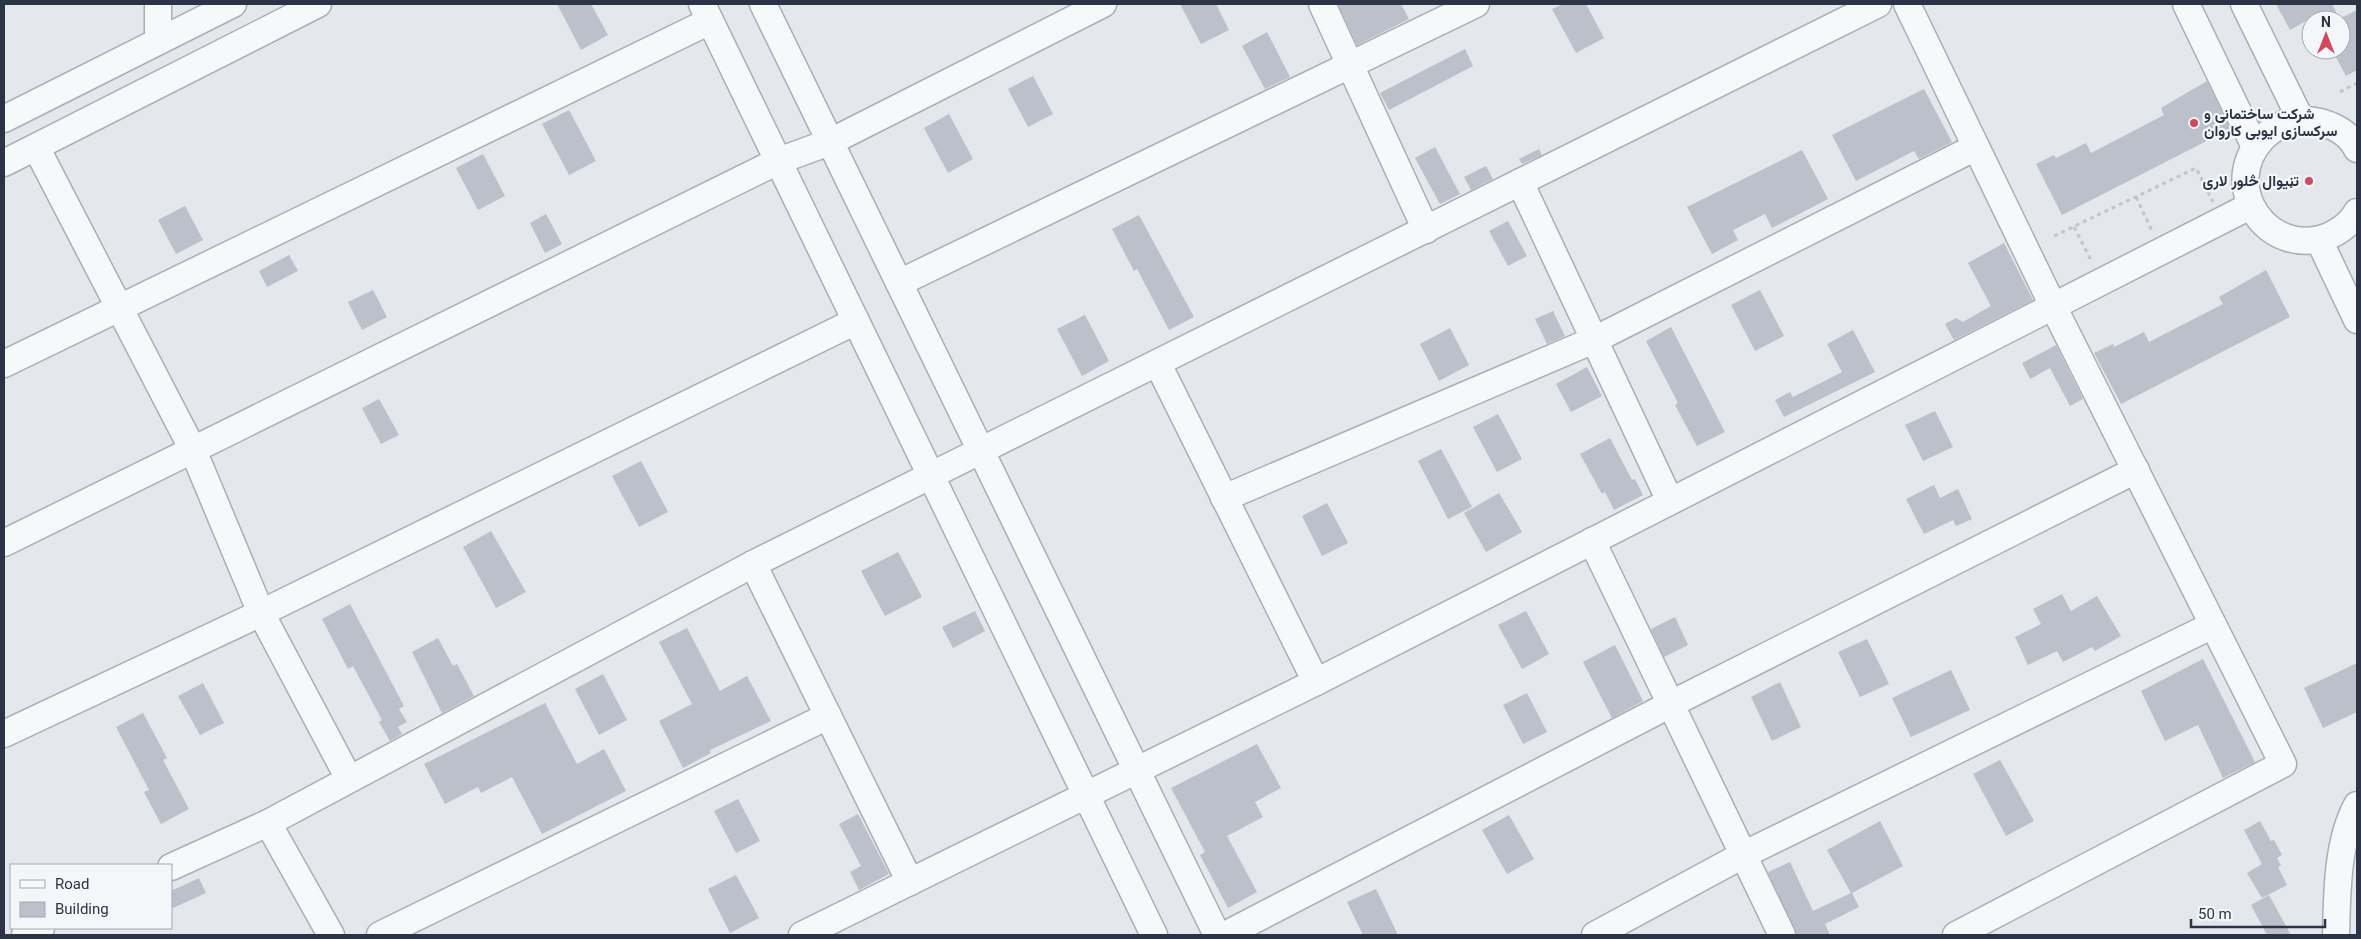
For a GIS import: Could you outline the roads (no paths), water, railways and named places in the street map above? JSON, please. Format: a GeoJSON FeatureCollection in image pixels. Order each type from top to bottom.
{"type":"FeatureCollection","features":[{"type":"Feature","properties":{"kind":"street"},"geometry":{"type":"LineString","coordinates":[[158,4],[158,41]]}},
{"type":"Feature","properties":{"kind":"street"},"geometry":{"type":"LineString","coordinates":[[4,119],[233,4]]}},
{"type":"Feature","properties":{"kind":"street"},"geometry":{"type":"LineString","coordinates":[[4,163],[318,4]]}},
{"type":"Feature","properties":{"kind":"street"},"geometry":{"type":"LineString","coordinates":[[763,4],[1217,935]]}},
{"type":"Feature","properties":{"kind":"street"},"geometry":{"type":"LineString","coordinates":[[4,544],[778,161],[830,142],[1103,4]]}},
{"type":"Feature","properties":{"kind":"street"},"geometry":{"type":"LineString","coordinates":[[1322,4],[1426,230]]}},
{"type":"Feature","properties":{"kind":"street"},"geometry":{"type":"LineString","coordinates":[[899,283],[1476,4]]}},
{"type":"Feature","properties":{"kind":"street"},"geometry":{"type":"LineString","coordinates":[[172,867],[268,823],[753,564],[1878,4]]}},
{"type":"Feature","properties":{"kind":"street"},"geometry":{"type":"LineString","coordinates":[[1907,4],[2053,306],[2283,764],[1956,935]]}},
{"type":"Feature","properties":{"kind":"street"},"geometry":{"type":"LineString","coordinates":[[2186,4],[2255,147]]}},
{"type":"Feature","properties":{"kind":"street"},"geometry":{"type":"LineString","coordinates":[[2244,4],[2301,120]]}},
{"type":"Feature","properties":{"kind":"street"},"geometry":{"type":"LineString","coordinates":[[4,364],[706,12],[1154,935]]}},
{"type":"Feature","properties":{"kind":"street"},"geometry":{"type":"LineString","coordinates":[[2356,218],[2338,232],[2319,240],[2299,240],[2279,235],[2262,223],[2250,206],[2245,186],[2247,165],[2255,147],[2268,132],[2285,123],[2301,120],[2324,122],[2342,131],[2357,146]]}},
{"type":"Feature","properties":{"kind":"street"},"geometry":{"type":"LineString","coordinates":[[36,147],[193,450],[261,613],[350,779]]}},
{"type":"Feature","properties":{"kind":"street"},"geometry":{"type":"LineString","coordinates":[[1224,498],[1594,340],[1976,147]]}},
{"type":"Feature","properties":{"kind":"street"},"geometry":{"type":"LineString","coordinates":[[1520,182],[1670,501]]}},
{"type":"Feature","properties":{"kind":"street"},"geometry":{"type":"LineString","coordinates":[[802,935],[1316,682],[2250,206]]}},
{"type":"Feature","properties":{"kind":"street"},"geometry":{"type":"LineString","coordinates":[[2319,240],[2357,320]]}},
{"type":"Feature","properties":{"kind":"street"},"geometry":{"type":"LineString","coordinates":[[4,734],[261,613],[856,321]]}},
{"type":"Feature","properties":{"kind":"street"},"geometry":{"type":"LineString","coordinates":[[1158,364],[1316,682]]}},
{"type":"Feature","properties":{"kind":"street"},"geometry":{"type":"LineString","coordinates":[[1225,935],[1671,704],[2136,470]]}},
{"type":"Feature","properties":{"kind":"street"},"geometry":{"type":"LineString","coordinates":[[1592,541],[1782,935]]}},
{"type":"Feature","properties":{"kind":"street"},"geometry":{"type":"LineString","coordinates":[[753,564],[910,882]]}},
{"type":"Feature","properties":{"kind":"street"},"geometry":{"type":"LineString","coordinates":[[1595,935],[1743,855],[2213,625]]}},
{"type":"Feature","properties":{"kind":"street"},"geometry":{"type":"LineString","coordinates":[[380,935],[828,716]]}},
{"type":"Feature","properties":{"kind":"street"},"geometry":{"type":"LineString","coordinates":[[2336,935],[2338,884],[2349,820],[2357,805]]}},
{"type":"Feature","properties":{"kind":"street"},"geometry":{"type":"LineString","coordinates":[[268,823],[330,935]]}},
{"type":"Feature","properties":{"kind":"street"},"geometry":{"type":"LineString","coordinates":[[25,935],[39,929]]}},
{"type":"Feature","properties":{"kind":"place","name":"شرکت ساختمانی و سرکسازی ایوبی کاروان"},"geometry":{"type":"Point","coordinates":[2194,123]}},
{"type":"Feature","properties":{"kind":"place","name":"تڼیوال څلور لاری"},"geometry":{"type":"Point","coordinates":[2309,181]}}]}
